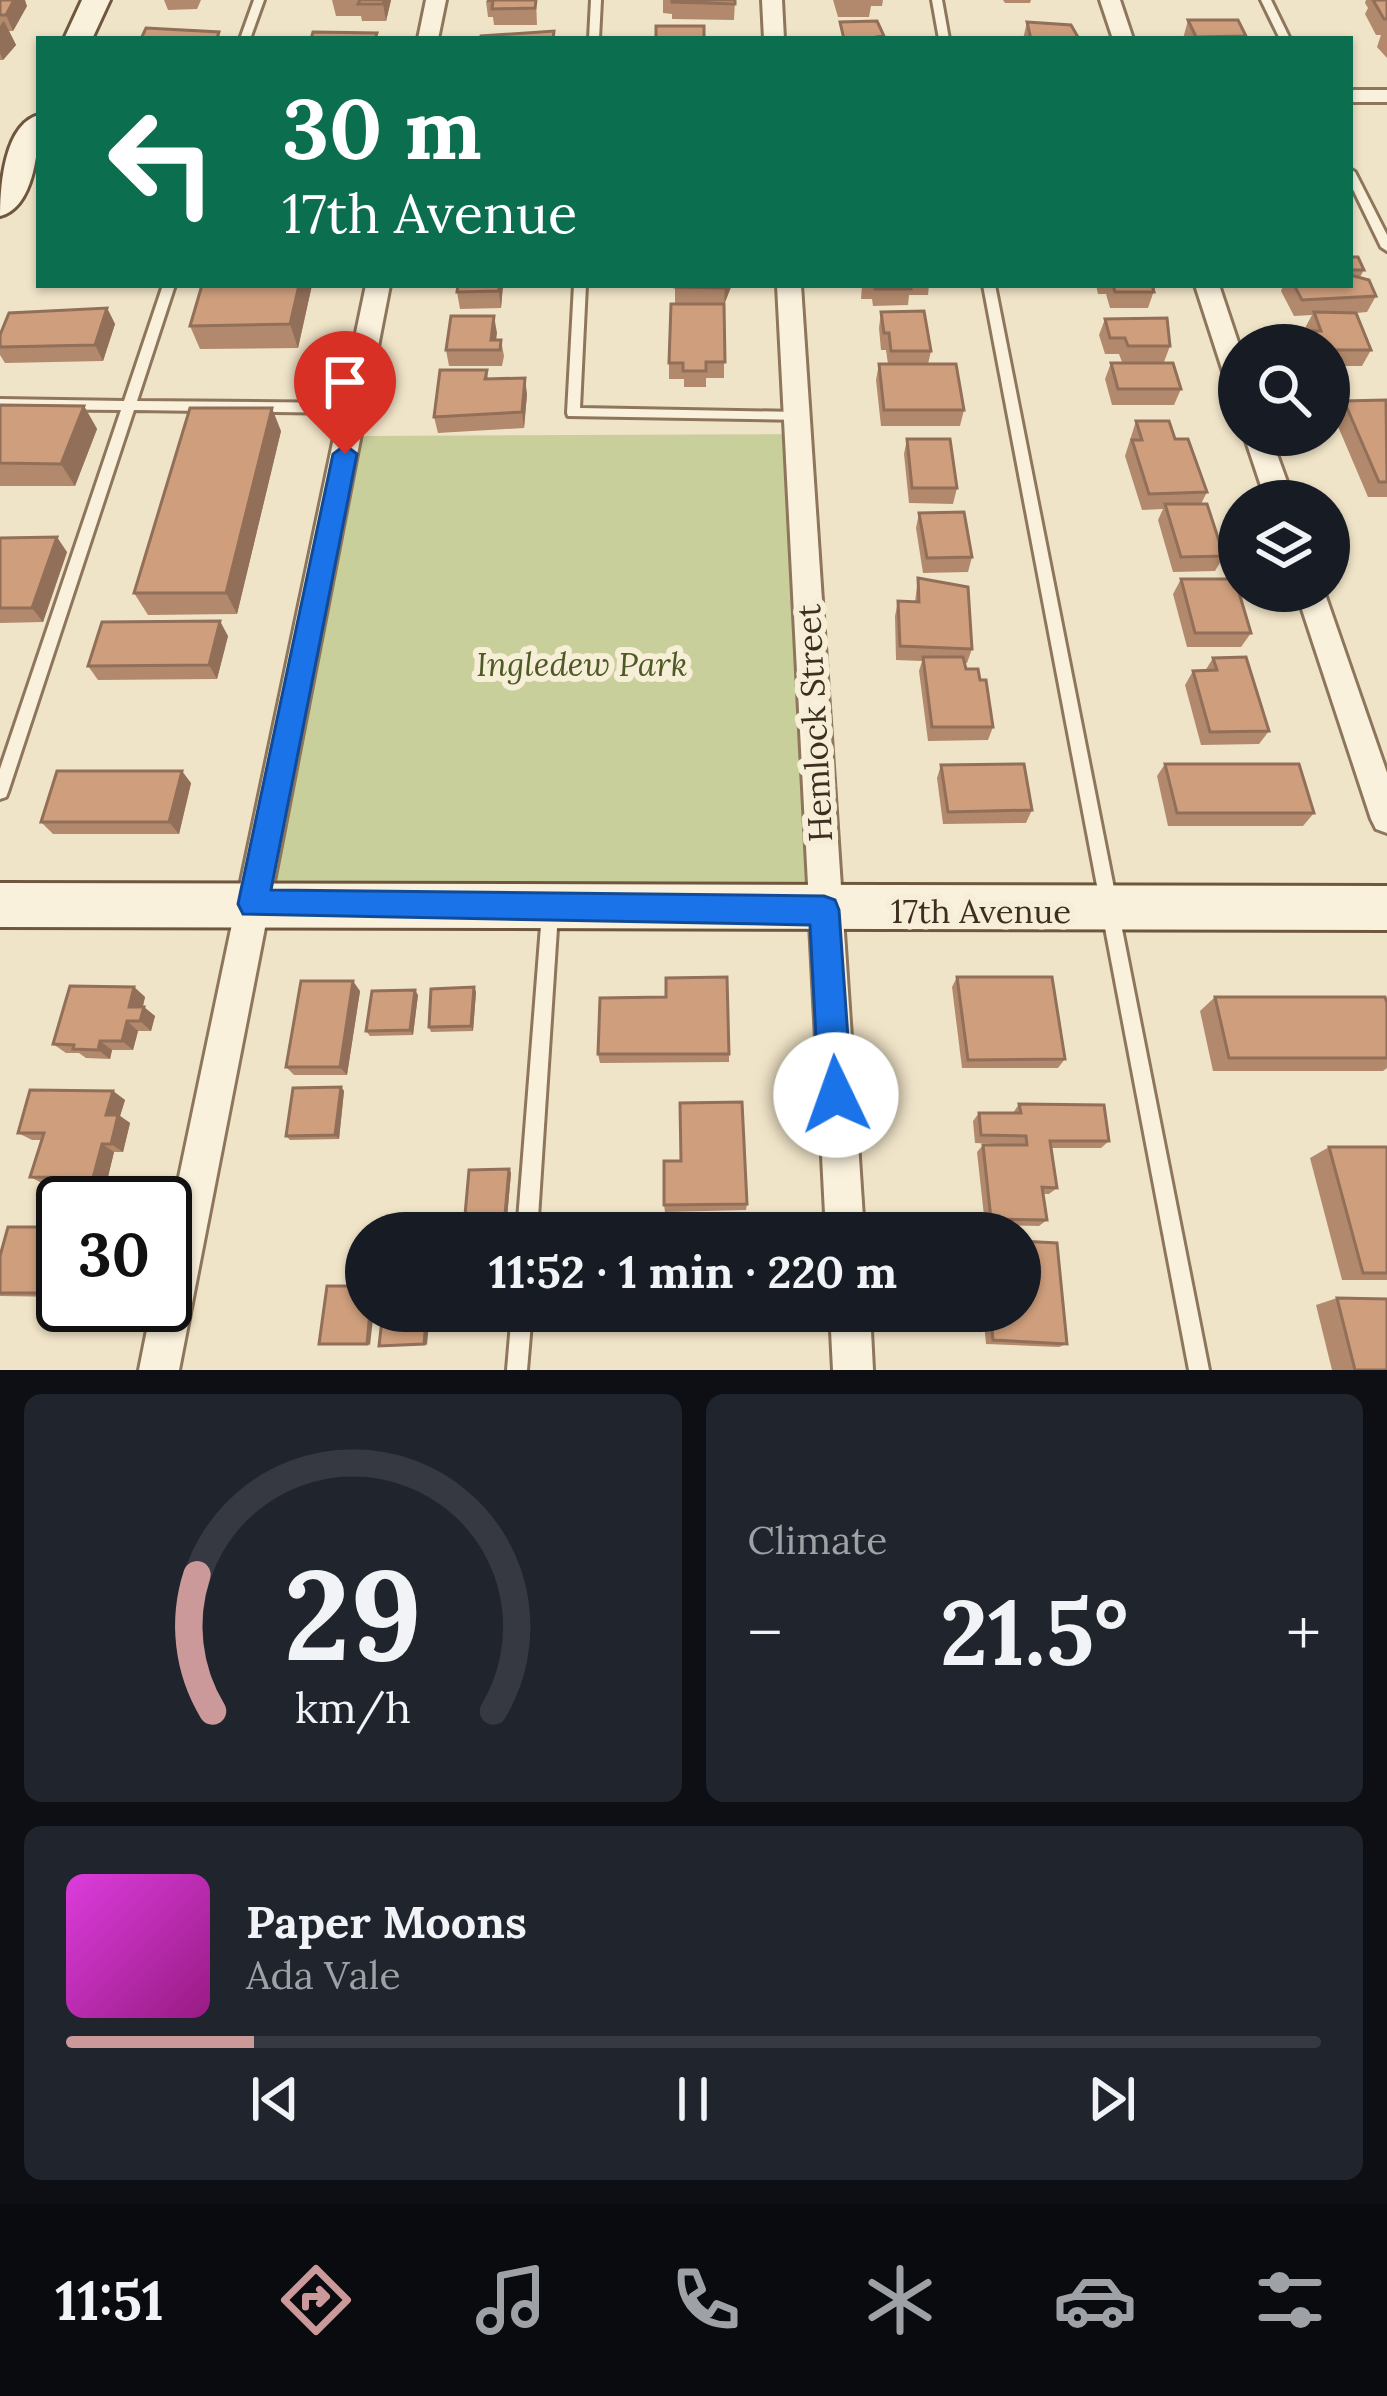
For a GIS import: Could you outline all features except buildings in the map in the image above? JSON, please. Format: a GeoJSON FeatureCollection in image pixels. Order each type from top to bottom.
{"type":"FeatureCollection","features":[{"type":"Feature","properties":{"kind":"street"},"geometry":{"type":"LineString","coordinates":[[79,36],[96,0]]}},
{"type":"Feature","properties":{"kind":"street"},"geometry":{"type":"LineString","coordinates":[[429,36],[436,0]]}},
{"type":"Feature","properties":{"kind":"street"},"geometry":{"type":"LineString","coordinates":[[772,0],[774,36]]}},
{"type":"Feature","properties":{"kind":"street"},"geometry":{"type":"LineString","coordinates":[[1110,0],[1122,36]]}},
{"type":"Feature","properties":{"kind":"street"},"geometry":{"type":"LineString","coordinates":[[1353,97],[1387,96]]}},
{"type":"Feature","properties":{"kind":"street"},"geometry":{"type":"LineString","coordinates":[[0,206],[36,130]]}},
{"type":"Feature","properties":{"kind":"street"},"geometry":{"type":"LineString","coordinates":[[158,1370],[377,288]]}},
{"type":"Feature","properties":{"kind":"street","name":"Hemlock Street"},"geometry":{"type":"LineString","coordinates":[[789,288],[844,1212]]}},
{"type":"Feature","properties":{"kind":"street"},"geometry":{"type":"LineString","coordinates":[[1208,288],[1220,324]]}},
{"type":"Feature","properties":{"kind":"street"},"geometry":{"type":"LineString","coordinates":[[1317,612],[1387,819]]}},
{"type":"Feature","properties":{"kind":"street","name":"17th Avenue"},"geometry":{"type":"LineString","coordinates":[[0,905],[1107,911],[1387,908]]}},
{"type":"Feature","properties":{"kind":"street"},"geometry":{"type":"LineString","coordinates":[[851,1332],[854,1370]]}},
{"type":"Feature","properties":{"kind":"lane"},"geometry":{"type":"LineString","coordinates":[[246,36],[259,0]]}},
{"type":"Feature","properties":{"kind":"lane"},"geometry":{"type":"LineString","coordinates":[[594,36],[596,0]]}},
{"type":"Feature","properties":{"kind":"lane"},"geometry":{"type":"LineString","coordinates":[[937,0],[943,36]]}},
{"type":"Feature","properties":{"kind":"lane"},"geometry":{"type":"LineString","coordinates":[[1266,0],[1284,36]]}},
{"type":"Feature","properties":{"kind":"lane"},"geometry":{"type":"LineString","coordinates":[[1353,178],[1387,247]]}},
{"type":"Feature","properties":{"kind":"lane"},"geometry":{"type":"LineString","coordinates":[[0,792],[133,405],[168,288]]}},
{"type":"Feature","properties":{"kind":"lane"},"geometry":{"type":"LineString","coordinates":[[580,288],[573,412],[797,417]]}},
{"type":"Feature","properties":{"kind":"lane"},"geometry":{"type":"LineString","coordinates":[[990,288],[1198,1370]]}},
{"type":"Feature","properties":{"kind":"lane"},"geometry":{"type":"LineString","coordinates":[[0,404],[354,408]]}},
{"type":"Feature","properties":{"kind":"lane"},"geometry":{"type":"LineString","coordinates":[[528,1212],[550,906]]}},
{"type":"Feature","properties":{"kind":"lane"},"geometry":{"type":"LineString","coordinates":[[518,1370],[521,1332]]}},
{"type":"Feature","properties":{"kind":"green space","name":"Ingledew Park"},"geometry":{"type":"Polygon","coordinates":[[[803,434],[821,892],[269,899],[363,436],[803,434]]]}},
{"type":"Feature","properties":{"kind":"route"},"geometry":{"type":"LineString","coordinates":[[345,454],[254,904],[824,910],[836,1095]]}}]}
